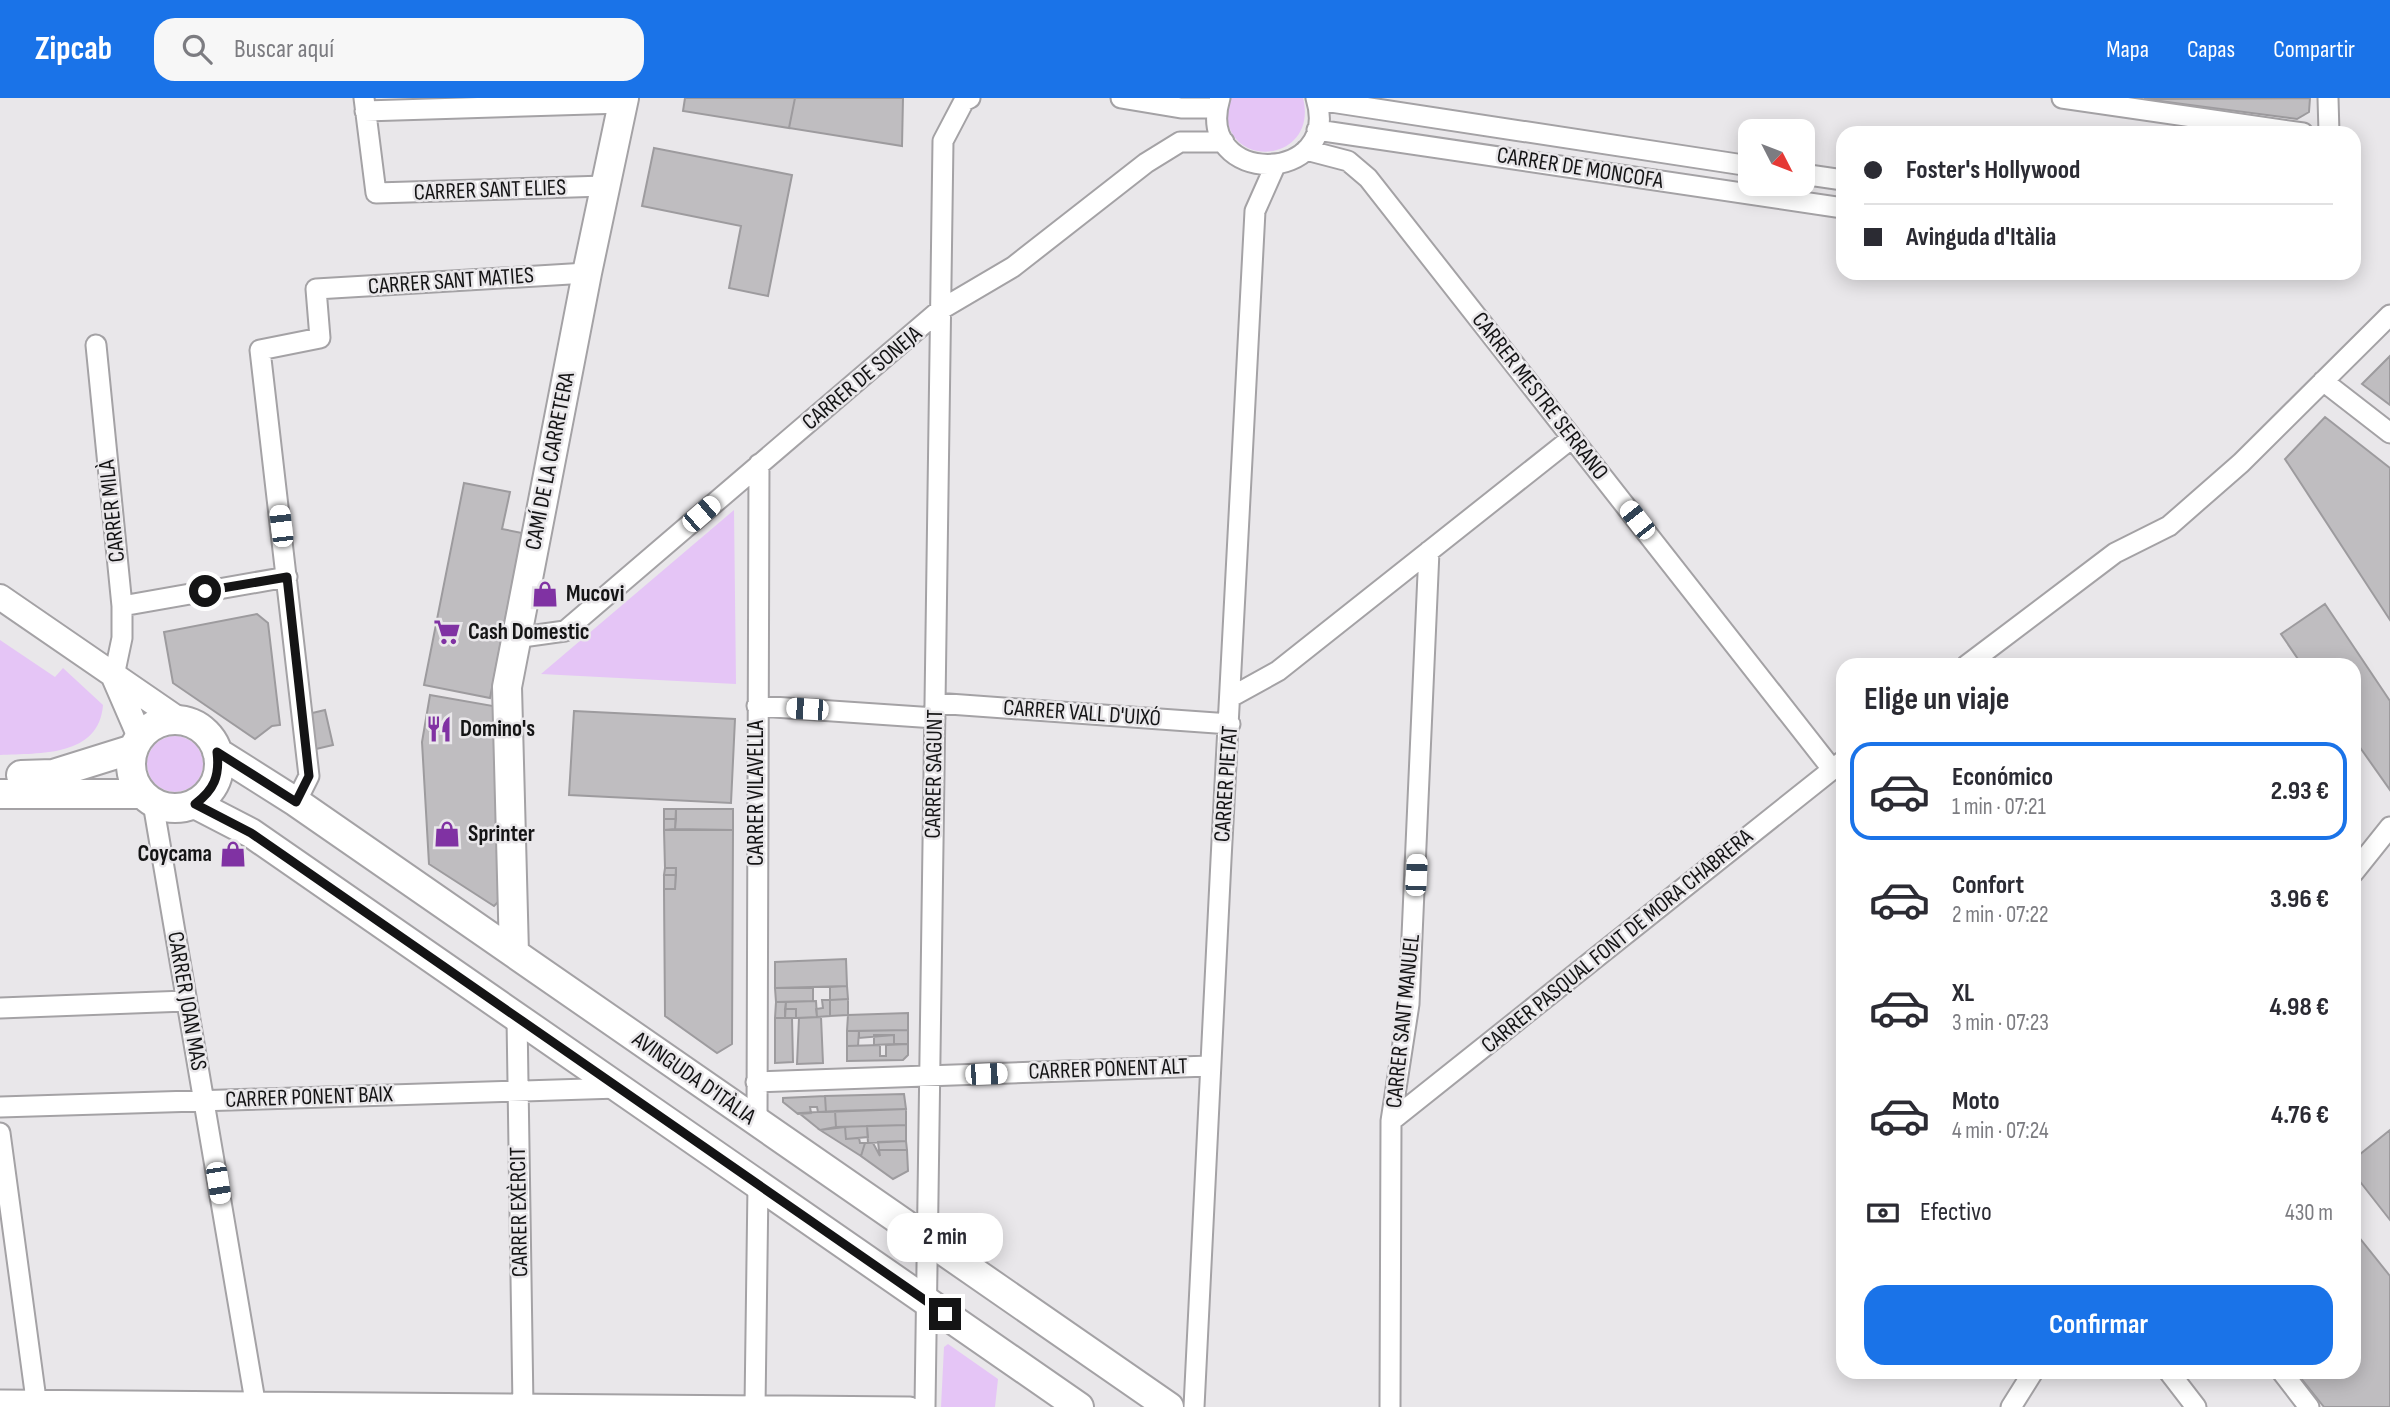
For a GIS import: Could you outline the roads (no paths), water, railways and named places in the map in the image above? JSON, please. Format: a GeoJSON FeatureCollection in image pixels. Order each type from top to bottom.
{"type":"FeatureCollection","features":[{"type":"Feature","properties":{"kind":"main road","name":"CAMÍ DE LA CARRETERA"},"geometry":{"type":"LineString","coordinates":[[514,953],[507,687],[623,100]]}},
{"type":"Feature","properties":{"kind":"main road"},"geometry":{"type":"LineString","coordinates":[[0,776],[53,774],[137,743],[164,721],[178,720],[203,730],[217,752],[219,767],[215,782],[207,795],[195,804],[181,808],[147,798],[0,794]]}},
{"type":"Feature","properties":{"kind":"main road"},"geometry":{"type":"LineString","coordinates":[[137,743],[131,772],[147,798]]}},
{"type":"Feature","properties":{"kind":"main road","name":"AVINGUDA D'ITÀLIA"},"geometry":{"type":"LineString","coordinates":[[217,752],[296,802],[1169,1407]]}},
{"type":"Feature","properties":{"kind":"main road"},"geometry":{"type":"LineString","coordinates":[[195,804],[251,833],[1079,1407]]}},
{"type":"Feature","properties":{"kind":"street","name":"CARRER SAGUNT"},"geometry":{"type":"LineString","coordinates":[[925,1407],[943,141],[964,101],[970,98]]}},
{"type":"Feature","properties":{"kind":"street"},"geometry":{"type":"LineString","coordinates":[[1121,98],[1181,108],[1219,103],[1218,125],[1224,142],[1246,162],[1275,166],[1292,160],[1306,150],[1317,130],[1317,99]]}},
{"type":"Feature","properties":{"kind":"street"},"geometry":{"type":"LineString","coordinates":[[2062,98],[2255,126]]}},
{"type":"Feature","properties":{"kind":"street"},"geometry":{"type":"LineString","coordinates":[[2328,98],[2329,126]]}},
{"type":"Feature","properties":{"kind":"street","name":"CARRER DE MONCOFA"},"geometry":{"type":"LineString","coordinates":[[1317,99],[1738,164]]}},
{"type":"Feature","properties":{"kind":"street"},"geometry":{"type":"LineString","coordinates":[[364,104],[623,100]]}},
{"type":"Feature","properties":{"kind":"street","name":"CARRER SANT ELIES"},"geometry":{"type":"LineString","coordinates":[[364,104],[376,193],[605,187]]}},
{"type":"Feature","properties":{"kind":"street","name":"CARRER DE MONCOFA"},"geometry":{"type":"LineString","coordinates":[[1317,130],[1836,207]]}},
{"type":"Feature","properties":{"kind":"street","name":"CARRER DE SONEJA"},"geometry":{"type":"LineString","coordinates":[[515,638],[565,631],[940,310],[1013,267],[1157,156],[1180,142],[1224,142]]}},
{"type":"Feature","properties":{"kind":"street","name":"CARRER MESTRE SERRANO"},"geometry":{"type":"LineString","coordinates":[[1306,150],[1348,161],[1368,178],[1572,438],[1836,764]]}},
{"type":"Feature","properties":{"kind":"street","name":"CARRER PIETAT"},"geometry":{"type":"LineString","coordinates":[[1194,1407],[1209,1066],[1230,724],[1255,211],[1275,166]]}},
{"type":"Feature","properties":{"kind":"street"},"geometry":{"type":"LineString","coordinates":[[1815,176],[1836,179]]}},
{"type":"Feature","properties":{"kind":"street","name":"CARRER SANT MATIES"},"geometry":{"type":"LineString","coordinates":[[287,577],[260,350],[320,338],[316,289],[587,273]]}},
{"type":"Feature","properties":{"kind":"street"},"geometry":{"type":"LineString","coordinates":[[1977,658],[2115,553],[2169,526],[2241,463],[2390,315]]}},
{"type":"Feature","properties":{"kind":"street","name":"CARRER MILÀ"},"geometry":{"type":"LineString","coordinates":[[96,345],[122,606],[122,638],[114,676]]}},
{"type":"Feature","properties":{"kind":"street"},"geometry":{"type":"LineString","coordinates":[[2323,381],[2390,433]]}},
{"type":"Feature","properties":{"kind":"street"},"geometry":{"type":"LineString","coordinates":[[1231,697],[1278,671],[1572,438]]}},
{"type":"Feature","properties":{"kind":"street","name":"CARRER VILAVELLA"},"geometry":{"type":"LineString","coordinates":[[757,1121],[759,464]]}},
{"type":"Feature","properties":{"kind":"street","name":"CARRER SANT MANUEL"},"geometry":{"type":"LineString","coordinates":[[1390,1407],[1391,1121],[1409,1004],[1429,551]]}},
{"type":"Feature","properties":{"kind":"street"},"geometry":{"type":"LineString","coordinates":[[122,606],[287,577],[309,776],[296,802]]}},
{"type":"Feature","properties":{"kind":"street"},"geometry":{"type":"LineString","coordinates":[[0,597],[178,720]]}},
{"type":"Feature","properties":{"kind":"street"},"geometry":{"type":"LineString","coordinates":[[114,676],[137,743]]}},
{"type":"Feature","properties":{"kind":"street","name":"CARRER VALL D'UIXÓ"},"geometry":{"type":"LineString","coordinates":[[757,706],[935,710],[1230,724]]}},
{"type":"Feature","properties":{"kind":"street","name":"CARRER PASQUAL FONT DE MORA CHABRERA"},"geometry":{"type":"LineString","coordinates":[[1391,1121],[1836,766]]}},
{"type":"Feature","properties":{"kind":"street","name":"CARRER JOAN MAS"},"geometry":{"type":"LineString","coordinates":[[147,798],[186,1001],[255,1404]]}},
{"type":"Feature","properties":{"kind":"street"},"geometry":{"type":"LineString","coordinates":[[2361,863],[2390,827]]}},
{"type":"Feature","properties":{"kind":"street"},"geometry":{"type":"LineString","coordinates":[[0,1008],[186,1001]]}},
{"type":"Feature","properties":{"kind":"street","name":"CARRER EXÈRCIT"},"geometry":{"type":"LineString","coordinates":[[517,1018],[516,1091],[523,1405]]}},
{"type":"Feature","properties":{"kind":"street","name":"CARRER PONENT ALT"},"geometry":{"type":"LineString","coordinates":[[756,1082],[1209,1066]]}},
{"type":"Feature","properties":{"kind":"street","name":"CARRER PONENT BAIX"},"geometry":{"type":"LineString","coordinates":[[0,1107],[618,1088]]}},
{"type":"Feature","properties":{"kind":"street"},"geometry":{"type":"LineString","coordinates":[[0,1133],[6,1230],[37,1404]]}},
{"type":"Feature","properties":{"kind":"street"},"geometry":{"type":"LineString","coordinates":[[755,1406],[758,1185]]}},
{"type":"Feature","properties":{"kind":"street"},"geometry":{"type":"LineString","coordinates":[[2011,1407],[2029,1379]]}},
{"type":"Feature","properties":{"kind":"street"},"geometry":{"type":"LineString","coordinates":[[2174,1379],[2196,1407]]}},
{"type":"Feature","properties":{"kind":"street"},"geometry":{"type":"LineString","coordinates":[[2287,1379],[2309,1407]]}},
{"type":"Feature","properties":{"kind":"street"},"geometry":{"type":"LineString","coordinates":[[0,1400],[37,1404],[910,1407]]}},
{"type":"Feature","properties":{"kind":"place","name":"Mucovi"},"geometry":{"type":"Point","coordinates":[545,594]}},
{"type":"Feature","properties":{"kind":"place","name":"Cash Domestic"},"geometry":{"type":"Point","coordinates":[447,632]}},
{"type":"Feature","properties":{"kind":"place","name":"Domino's"},"geometry":{"type":"Point","coordinates":[439,729]}},
{"type":"Feature","properties":{"kind":"place","name":"Sprinter"},"geometry":{"type":"Point","coordinates":[447,834]}},
{"type":"Feature","properties":{"kind":"place","name":"Coycama"},"geometry":{"type":"Point","coordinates":[233,854]}}]}
